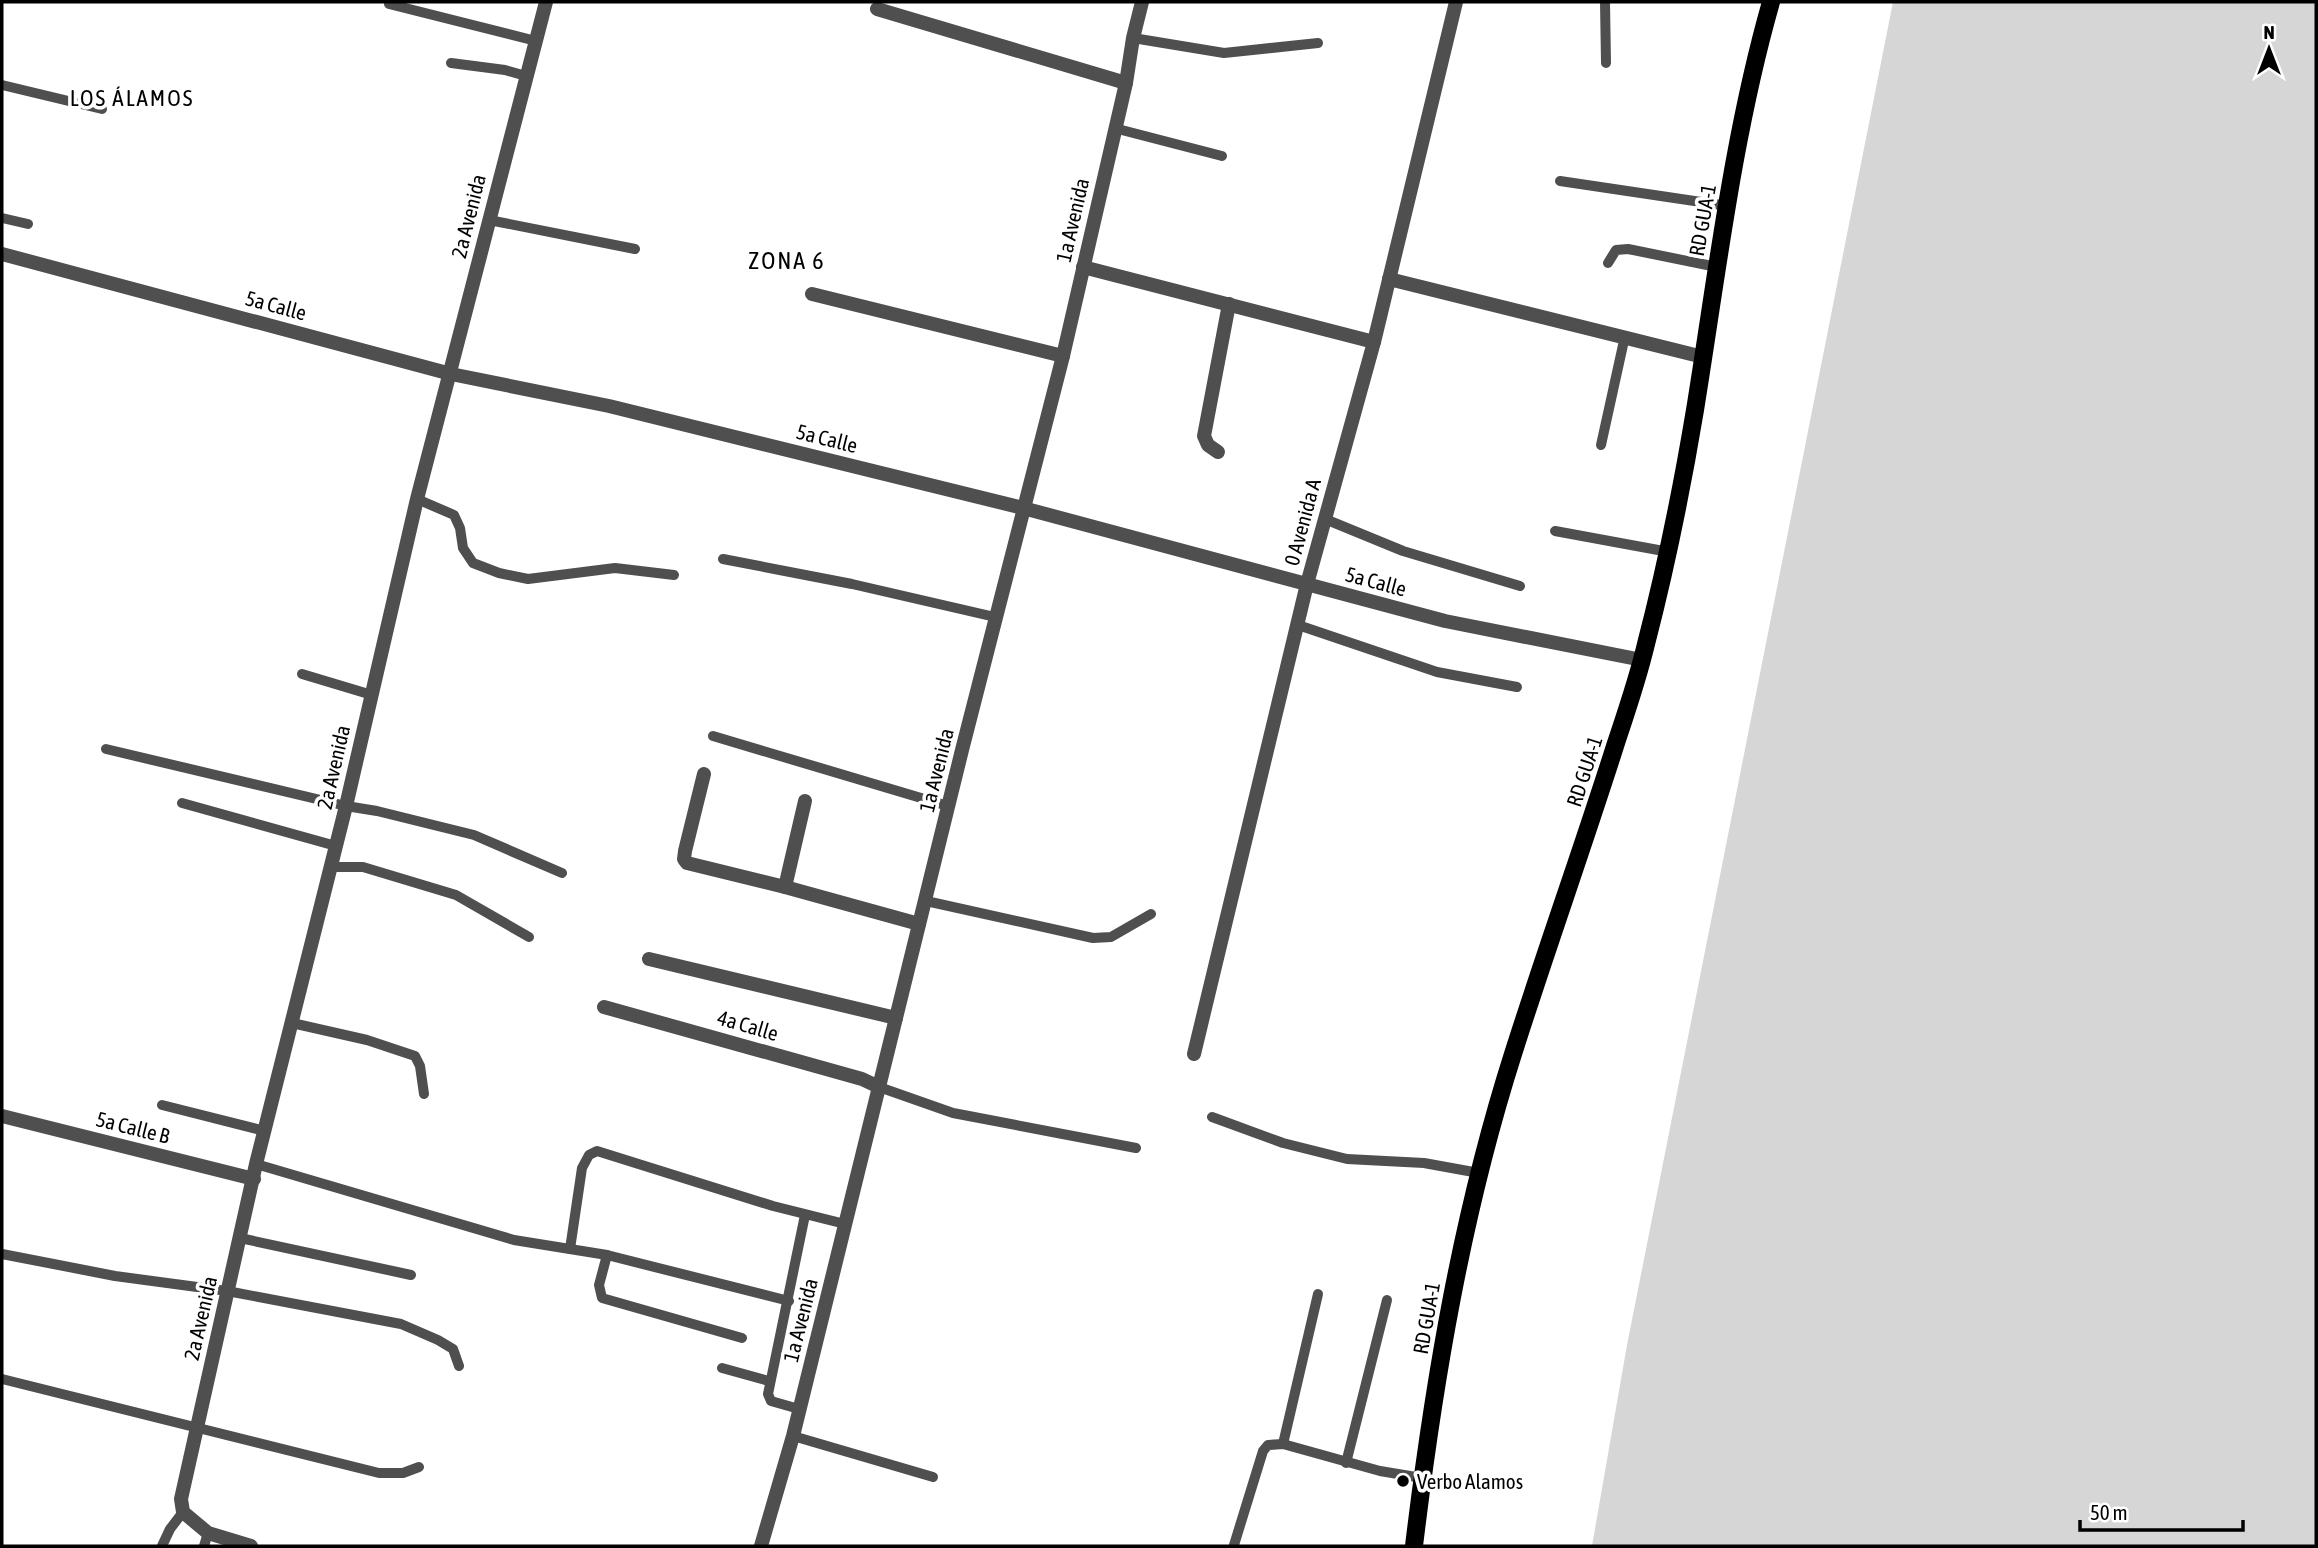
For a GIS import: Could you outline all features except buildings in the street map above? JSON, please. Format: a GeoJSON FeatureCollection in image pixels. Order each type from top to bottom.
{"type":"FeatureCollection","features":[{"type":"Feature","properties":{"kind":"main road","name":"RD GUA-1"},"geometry":{"type":"LineString","coordinates":[[1414,1546],[1422,1478],[1462,1244],[1479,1173],[1513,1055],[1599,799],[1642,660],[1669,552],[1748,94],[1771,2]]}},
{"type":"Feature","properties":{"kind":"street","name":"2a Avenida"},"geometry":{"type":"LineString","coordinates":[[183,1512],[181,1499],[256,1164],[346,806],[417,499],[546,2]]}},
{"type":"Feature","properties":{"kind":"street","name":"1a Avenida"},"geometry":{"type":"LineString","coordinates":[[761,1546],[793,1436],[995,617],[1063,356],[1142,2]]}},
{"type":"Feature","properties":{"kind":"street","name":"0 Avenida A"},"geometry":{"type":"LineString","coordinates":[[1194,1054],[1307,584],[1374,342],[1456,2]]}},
{"type":"Feature","properties":{"kind":"street"},"geometry":{"type":"LineString","coordinates":[[877,9],[1126,83]]}},
{"type":"Feature","properties":{"kind":"street","name":"5a Calle"},"geometry":{"type":"LineString","coordinates":[[2,254],[451,374],[609,406],[1023,508],[1445,621],[1642,660]]}},
{"type":"Feature","properties":{"kind":"street"},"geometry":{"type":"LineString","coordinates":[[1083,267],[1374,342]]}},
{"type":"Feature","properties":{"kind":"street"},"geometry":{"type":"LineString","coordinates":[[1389,279],[1625,336],[1703,358]]}},
{"type":"Feature","properties":{"kind":"street"},"geometry":{"type":"LineString","coordinates":[[813,294],[1063,356]]}},
{"type":"Feature","properties":{"kind":"street"},"geometry":{"type":"LineString","coordinates":[[1218,452],[1208,445],[1204,436],[1229,304]]}},
{"type":"Feature","properties":{"kind":"street"},"geometry":{"type":"LineString","coordinates":[[704,775],[684,859],[687,863],[919,924]]}},
{"type":"Feature","properties":{"kind":"street"},"geometry":{"type":"LineString","coordinates":[[785,887],[805,801]]}},
{"type":"Feature","properties":{"kind":"street"},"geometry":{"type":"LineString","coordinates":[[649,959],[896,1018]]}},
{"type":"Feature","properties":{"kind":"street","name":"4a Calle"},"geometry":{"type":"LineString","coordinates":[[604,1007],[862,1079],[879,1087]]}},
{"type":"Feature","properties":{"kind":"street","name":"5a Calle B"},"geometry":{"type":"LineString","coordinates":[[2,1116],[254,1179]]}},
{"type":"Feature","properties":{"kind":"street"},"geometry":{"type":"LineString","coordinates":[[183,1512],[206,1540],[251,1546]]}},
{"type":"Feature","properties":{"kind":"lane"},"geometry":{"type":"LineString","coordinates":[[1605,2],[1606,63]]}},
{"type":"Feature","properties":{"kind":"lane"},"geometry":{"type":"LineString","coordinates":[[389,4],[536,41]]}},
{"type":"Feature","properties":{"kind":"lane"},"geometry":{"type":"LineString","coordinates":[[1133,38],[1224,53],[1318,43]]}},
{"type":"Feature","properties":{"kind":"lane"},"geometry":{"type":"LineString","coordinates":[[451,63],[505,70],[526,76]]}},
{"type":"Feature","properties":{"kind":"lane"},"geometry":{"type":"LineString","coordinates":[[2,85],[102,109]]}},
{"type":"Feature","properties":{"kind":"lane"},"geometry":{"type":"LineString","coordinates":[[1114,128],[1222,156]]}},
{"type":"Feature","properties":{"kind":"lane"},"geometry":{"type":"LineString","coordinates":[[1560,181],[1728,206]]}},
{"type":"Feature","properties":{"kind":"lane"},"geometry":{"type":"LineString","coordinates":[[2,218],[28,225]]}},
{"type":"Feature","properties":{"kind":"lane"},"geometry":{"type":"LineString","coordinates":[[489,220],[635,249]]}},
{"type":"Feature","properties":{"kind":"lane"},"geometry":{"type":"LineString","coordinates":[[1608,263],[1616,250],[1628,249],[1717,267]]}},
{"type":"Feature","properties":{"kind":"lane"},"geometry":{"type":"LineString","coordinates":[[1601,445],[1625,336]]}},
{"type":"Feature","properties":{"kind":"lane"},"geometry":{"type":"LineString","coordinates":[[417,499],[454,515],[460,528],[463,548],[473,563],[499,573],[528,579],[615,568],[674,575]]}},
{"type":"Feature","properties":{"kind":"lane"},"geometry":{"type":"LineString","coordinates":[[1325,519],[1403,551],[1520,586]]}},
{"type":"Feature","properties":{"kind":"lane"},"geometry":{"type":"LineString","coordinates":[[1555,531],[1669,552]]}},
{"type":"Feature","properties":{"kind":"lane"},"geometry":{"type":"LineString","coordinates":[[723,559],[852,584],[995,617]]}},
{"type":"Feature","properties":{"kind":"lane"},"geometry":{"type":"LineString","coordinates":[[1298,625],[1437,672],[1517,687]]}},
{"type":"Feature","properties":{"kind":"lane"},"geometry":{"type":"LineString","coordinates":[[302,674],[372,695]]}},
{"type":"Feature","properties":{"kind":"lane"},"geometry":{"type":"LineString","coordinates":[[713,736],[948,806]]}},
{"type":"Feature","properties":{"kind":"lane"},"geometry":{"type":"LineString","coordinates":[[106,749],[474,835],[562,873]]}},
{"type":"Feature","properties":{"kind":"lane"},"geometry":{"type":"LineString","coordinates":[[182,803],[336,846]]}},
{"type":"Feature","properties":{"kind":"lane"},"geometry":{"type":"LineString","coordinates":[[331,867],[363,867],[456,895],[529,937]]}},
{"type":"Feature","properties":{"kind":"lane"},"geometry":{"type":"LineString","coordinates":[[926,901],[1093,938],[1111,937],[1151,914]]}},
{"type":"Feature","properties":{"kind":"lane"},"geometry":{"type":"LineString","coordinates":[[292,1023],[367,1040],[415,1056],[420,1066],[424,1094]]}},
{"type":"Feature","properties":{"kind":"lane"},"geometry":{"type":"LineString","coordinates":[[879,1087],[953,1113],[1136,1148]]}},
{"type":"Feature","properties":{"kind":"lane"},"geometry":{"type":"LineString","coordinates":[[162,1105],[265,1130]]}},
{"type":"Feature","properties":{"kind":"lane"},"geometry":{"type":"LineString","coordinates":[[1212,1117],[1283,1143],[1346,1159],[1424,1163],[1479,1173]]}},
{"type":"Feature","properties":{"kind":"lane"},"geometry":{"type":"LineString","coordinates":[[570,1249],[582,1168],[589,1154],[597,1151],[805,1215],[845,1224]]}},
{"type":"Feature","properties":{"kind":"lane"},"geometry":{"type":"LineString","coordinates":[[256,1164],[514,1240],[607,1255],[789,1301]]}},
{"type":"Feature","properties":{"kind":"lane"},"geometry":{"type":"LineString","coordinates":[[799,1409],[771,1401],[768,1394],[805,1215]]}},
{"type":"Feature","properties":{"kind":"lane"},"geometry":{"type":"LineString","coordinates":[[240,1238],[411,1275]]}},
{"type":"Feature","properties":{"kind":"lane"},"geometry":{"type":"LineString","coordinates":[[2,1254],[115,1276],[227,1291],[401,1325],[453,1349],[459,1366]]}},
{"type":"Feature","properties":{"kind":"lane"},"geometry":{"type":"LineString","coordinates":[[607,1255],[599,1285],[602,1298],[742,1338]]}},
{"type":"Feature","properties":{"kind":"lane"},"geometry":{"type":"LineString","coordinates":[[1283,1444],[1318,1294]]}},
{"type":"Feature","properties":{"kind":"lane"},"geometry":{"type":"LineString","coordinates":[[1346,1463],[1387,1300]]}},
{"type":"Feature","properties":{"kind":"lane"},"geometry":{"type":"LineString","coordinates":[[722,1368],[769,1381]]}},
{"type":"Feature","properties":{"kind":"lane"},"geometry":{"type":"LineString","coordinates":[[2,1379],[379,1473],[403,1473],[419,1467]]}},
{"type":"Feature","properties":{"kind":"lane"},"geometry":{"type":"LineString","coordinates":[[793,1436],[933,1477]]}},
{"type":"Feature","properties":{"kind":"lane"},"geometry":{"type":"LineString","coordinates":[[1234,1545],[1263,1451],[1268,1445],[1283,1444],[1346,1463],[1422,1478]]}},
{"type":"Feature","properties":{"kind":"lane"},"geometry":{"type":"LineString","coordinates":[[162,1546],[170,1529],[183,1512]]}},
{"type":"Feature","properties":{"kind":"shaded area"},"geometry":{"type":"Polygon","coordinates":[[[1893,2],[2316,2],[2316,1546],[1592,1546],[1627,1345],[1893,2]]]}},
{"type":"Feature","properties":{"kind":"place","name":"Verbo Alamos"},"geometry":{"type":"Point","coordinates":[1403,1481]}},
{"type":"Feature","properties":{"kind":"district","name":"LOS ÁLAMOS"},"geometry":{"type":"Point","coordinates":[132,98]}},
{"type":"Feature","properties":{"kind":"district","name":"ZONA 6"},"geometry":{"type":"Point","coordinates":[787,260]}}]}
